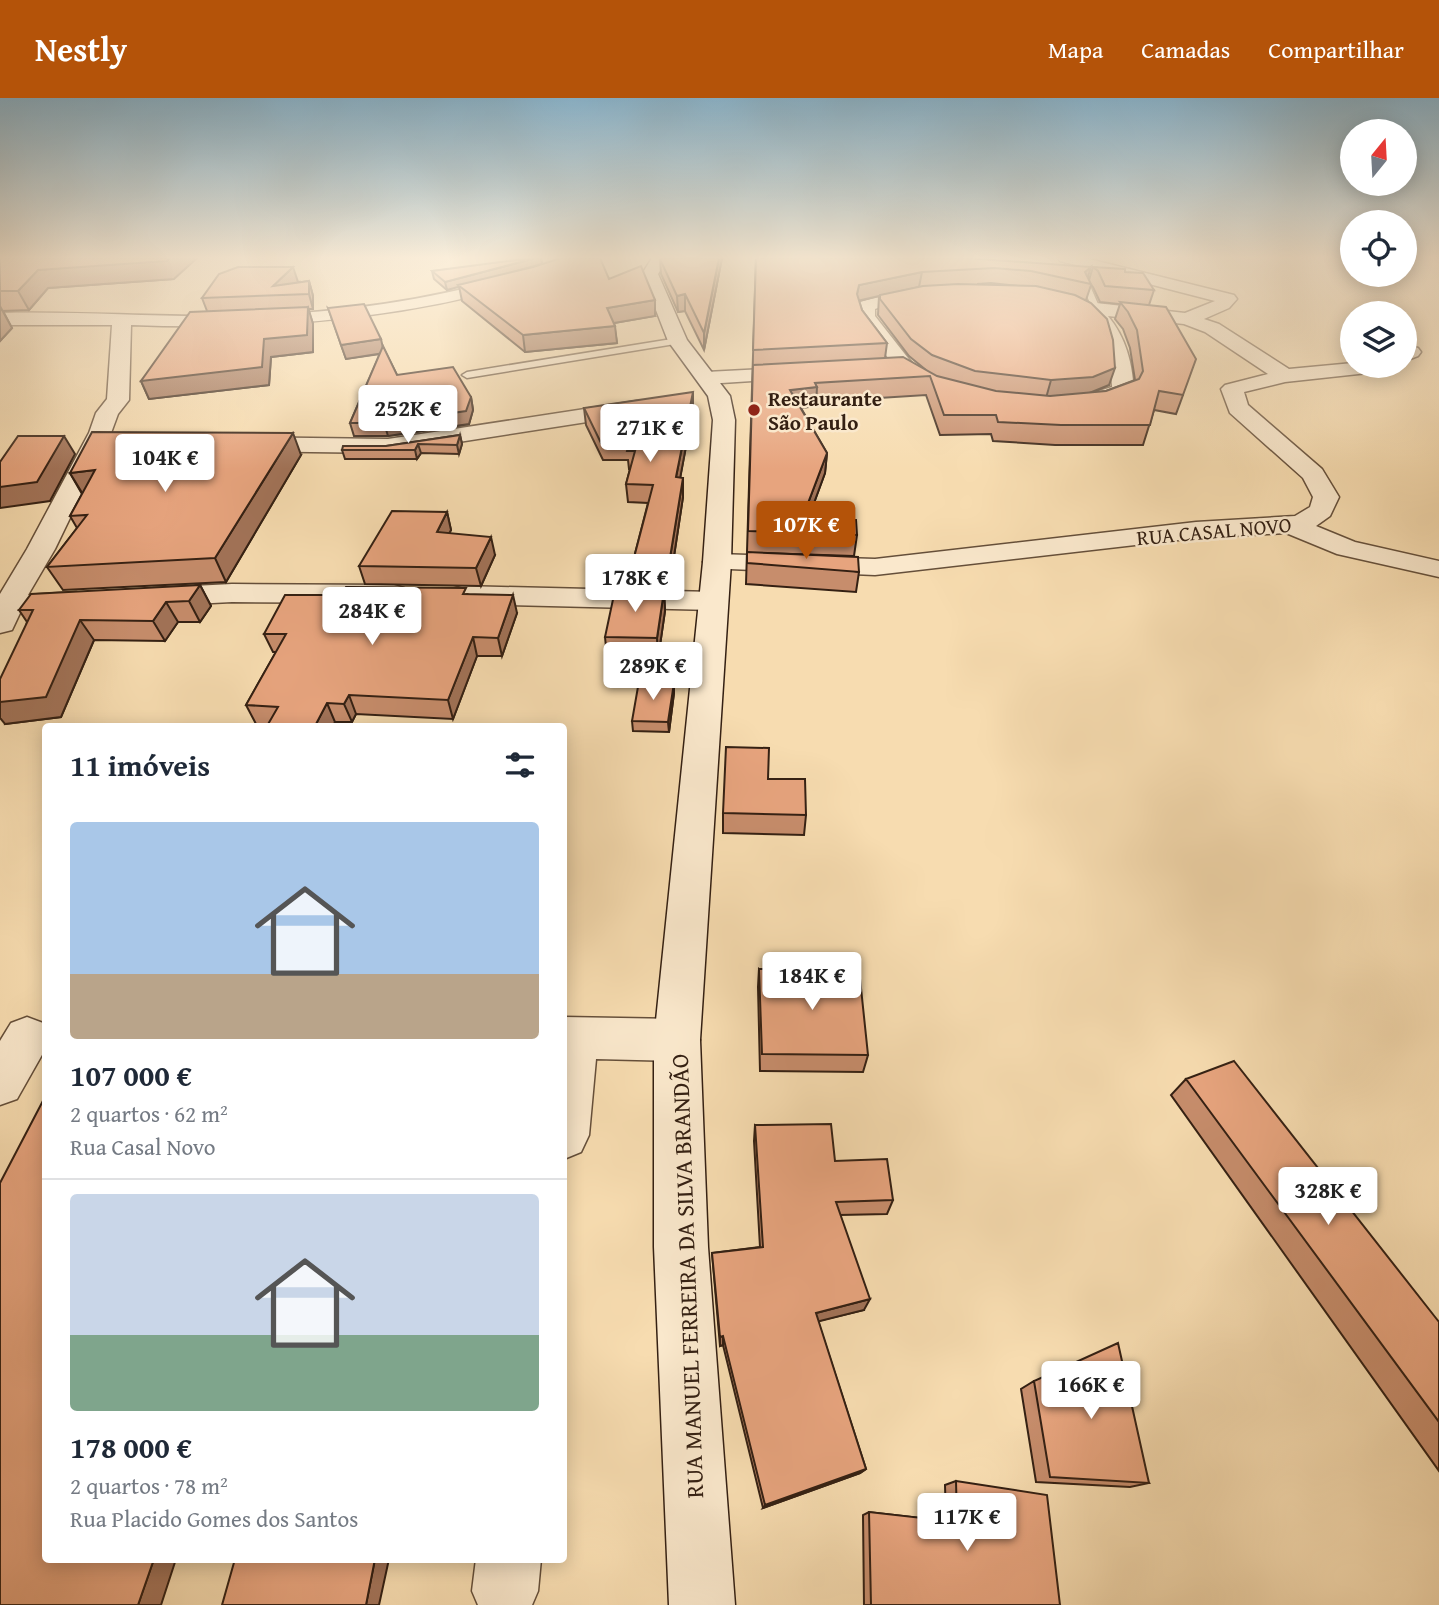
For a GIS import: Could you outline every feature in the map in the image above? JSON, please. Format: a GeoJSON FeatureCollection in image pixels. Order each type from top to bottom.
{"type":"FeatureCollection","features":[{"type":"Feature","properties":{"kind":"street"},"geometry":{"type":"LineString","coordinates":[[4,616],[110,435],[107,413],[118,400],[122,328]]}},
{"type":"Feature","properties":{"kind":"street","name":"RUA MANUEL FERREIRA DA SILVA BRANDÃO"},"geometry":{"type":"LineString","coordinates":[[673,328],[724,420],[715,581],[677,1040],[681,1247],[702,1605]]}},
{"type":"Feature","properties":{"kind":"street"},"geometry":{"type":"LineString","coordinates":[[875,328],[911,373],[878,369]]}},
{"type":"Feature","properties":{"kind":"street"},"geometry":{"type":"LineString","coordinates":[[1063,405],[1087,404],[1123,390],[1122,364],[1109,328]]}},
{"type":"Feature","properties":{"kind":"street"},"geometry":{"type":"LineString","coordinates":[[1212,328],[1285,376],[1340,371]]}},
{"type":"Feature","properties":{"kind":"street"},"geometry":{"type":"LineString","coordinates":[[706,391],[825,372]]}},
{"type":"Feature","properties":{"kind":"street","name":"RUA CASAL NOVO"},"geometry":{"type":"LineString","coordinates":[[4,616],[116,599],[232,593],[428,594],[715,581],[875,567],[1196,530],[1301,524],[1321,511],[1326,497],[1313,474],[1238,408],[1232,389],[1285,376]]}},
{"type":"Feature","properties":{"kind":"street"},"geometry":{"type":"LineString","coordinates":[[222,443],[388,446],[652,406]]}},
{"type":"Feature","properties":{"kind":"street"},"geometry":{"type":"LineString","coordinates":[[1290,525],[1346,548],[1439,569]]}},
{"type":"Feature","properties":{"kind":"street"},"geometry":{"type":"LineString","coordinates":[[0,1083],[24,1038]]}},
{"type":"Feature","properties":{"kind":"street"},"geometry":{"type":"LineString","coordinates":[[567,1077],[569,1038],[677,1040]]}},
{"type":"Feature","properties":{"kind":"lane"},"geometry":{"type":"LineString","coordinates":[[467,375],[678,341]]}},
{"type":"Feature","properties":{"kind":"building"},"geometry":{"type":"Polygon","coordinates":[[[178,328],[307,328],[307,335],[264,339],[262,367],[141,381],[178,328]]]}},
{"type":"Feature","properties":{"kind":"building"},"geometry":{"type":"Polygon","coordinates":[[[335,328],[376,328],[381,339],[341,345],[335,328]]]}},
{"type":"Feature","properties":{"kind":"building"},"geometry":{"type":"Polygon","coordinates":[[[514,328],[591,328],[523,335],[514,328]]]}},
{"type":"Feature","properties":{"kind":"building"},"geometry":{"type":"Polygon","coordinates":[[[754,328],[876,328],[887,343],[753,350],[754,328]]]}},
{"type":"Feature","properties":{"kind":"building"},"geometry":{"type":"Polygon","coordinates":[[[903,328],[1110,328],[1115,368],[1093,377],[1051,380],[975,371],[932,355],[911,339],[903,328]]]}},
{"type":"Feature","properties":{"kind":"building"},"geometry":{"type":"Polygon","coordinates":[[[1178,328],[1196,359],[1183,395],[1159,391],[1150,425],[998,422],[996,415],[944,415],[930,376],[815,383],[817,387],[790,390],[827,453],[802,519],[856,520],[857,535],[748,531],[753,365],[903,357],[937,376],[996,391],[1050,396],[1106,391],[1139,379],[1143,371],[1137,330],[1178,328]]]}},
{"type":"Feature","properties":{"kind":"building"},"geometry":{"type":"Polygon","coordinates":[[[383,346],[397,375],[453,367],[471,397],[466,411],[384,423],[350,423],[383,346]]]}},
{"type":"Feature","properties":{"kind":"building"},"geometry":{"type":"Polygon","coordinates":[[[693,392],[676,477],[683,478],[668,570],[631,569],[653,485],[626,484],[635,451],[627,451],[629,443],[601,443],[584,408],[693,392]]]}},
{"type":"Feature","properties":{"kind":"building"},"geometry":{"type":"Polygon","coordinates":[[[92,432],[293,433],[215,558],[47,567],[87,515],[70,516],[95,470],[70,473],[92,432]]]}},
{"type":"Feature","properties":{"kind":"building"},"geometry":{"type":"Polygon","coordinates":[[[460,435],[457,445],[418,444],[415,450],[342,450],[343,446],[386,446],[460,435]]]}},
{"type":"Feature","properties":{"kind":"building"},"geometry":{"type":"Polygon","coordinates":[[[18,436],[64,436],[37,482],[0,487],[0,462],[18,436]]]}},
{"type":"Feature","properties":{"kind":"building"},"geometry":{"type":"Polygon","coordinates":[[[392,511],[447,512],[437,532],[491,537],[476,568],[359,566],[392,511]]]}},
{"type":"Feature","properties":{"kind":"building"},"geometry":{"type":"Polygon","coordinates":[[[747,552],[858,557],[859,572],[747,563],[747,552]]]}},
{"type":"Feature","properties":{"kind":"building"},"geometry":{"type":"Polygon","coordinates":[[[200,585],[189,601],[166,602],[153,621],[80,620],[46,697],[0,702],[0,679],[33,610],[19,610],[31,594],[200,585]]]}},
{"type":"Feature","properties":{"kind":"building"},"geometry":{"type":"Polygon","coordinates":[[[346,587],[466,588],[463,594],[513,595],[498,638],[473,637],[448,700],[349,695],[344,704],[327,703],[317,723],[269,723],[278,707],[246,705],[286,634],[264,634],[285,595],[341,595],[346,587]]]}},
{"type":"Feature","properties":{"kind":"building"},"geometry":{"type":"Polygon","coordinates":[[[615,590],[664,591],[657,638],[605,637],[615,590]]]}},
{"type":"Feature","properties":{"kind":"building"},"geometry":{"type":"Polygon","coordinates":[[[639,681],[674,683],[668,722],[632,721],[639,681]]]}},
{"type":"Feature","properties":{"kind":"building"},"geometry":{"type":"Polygon","coordinates":[[[726,747],[769,748],[768,779],[805,779],[806,815],[723,813],[726,747]]]}},
{"type":"Feature","properties":{"kind":"building"},"geometry":{"type":"Polygon","coordinates":[[[759,969],[859,969],[868,1055],[762,1054],[759,969]]]}},
{"type":"Feature","properties":{"kind":"building"},"geometry":{"type":"Polygon","coordinates":[[[1234,1061],[1439,1322],[1439,1422],[1186,1079],[1234,1061]]]}},
{"type":"Feature","properties":{"kind":"building"},"geometry":{"type":"Polygon","coordinates":[[[42,1103],[42,1563],[153,1563],[138,1605],[0,1605],[0,1183],[42,1103]]]}},
{"type":"Feature","properties":{"kind":"building"},"geometry":{"type":"Polygon","coordinates":[[[831,1124],[835,1161],[887,1159],[893,1200],[836,1202],[870,1299],[816,1313],[866,1469],[765,1505],[723,1336],[720,1337],[712,1253],[763,1247],[755,1125],[831,1124]]]}},
{"type":"Feature","properties":{"kind":"building"},"geometry":{"type":"Polygon","coordinates":[[[1118,1343],[1149,1483],[1050,1477],[1034,1381],[1118,1343]]]}},
{"type":"Feature","properties":{"kind":"building"},"geometry":{"type":"Polygon","coordinates":[[[956,1481],[1047,1495],[1060,1605],[871,1605],[869,1512],[957,1522],[956,1481]]]}},
{"type":"Feature","properties":{"kind":"building"},"geometry":{"type":"Polygon","coordinates":[[[234,1563],[374,1563],[366,1605],[222,1605],[234,1563]]]}},
{"type":"Feature","properties":{"kind":"place","name":"Restaurante São Paulo"},"geometry":{"type":"Point","coordinates":[754,410]}}]}
